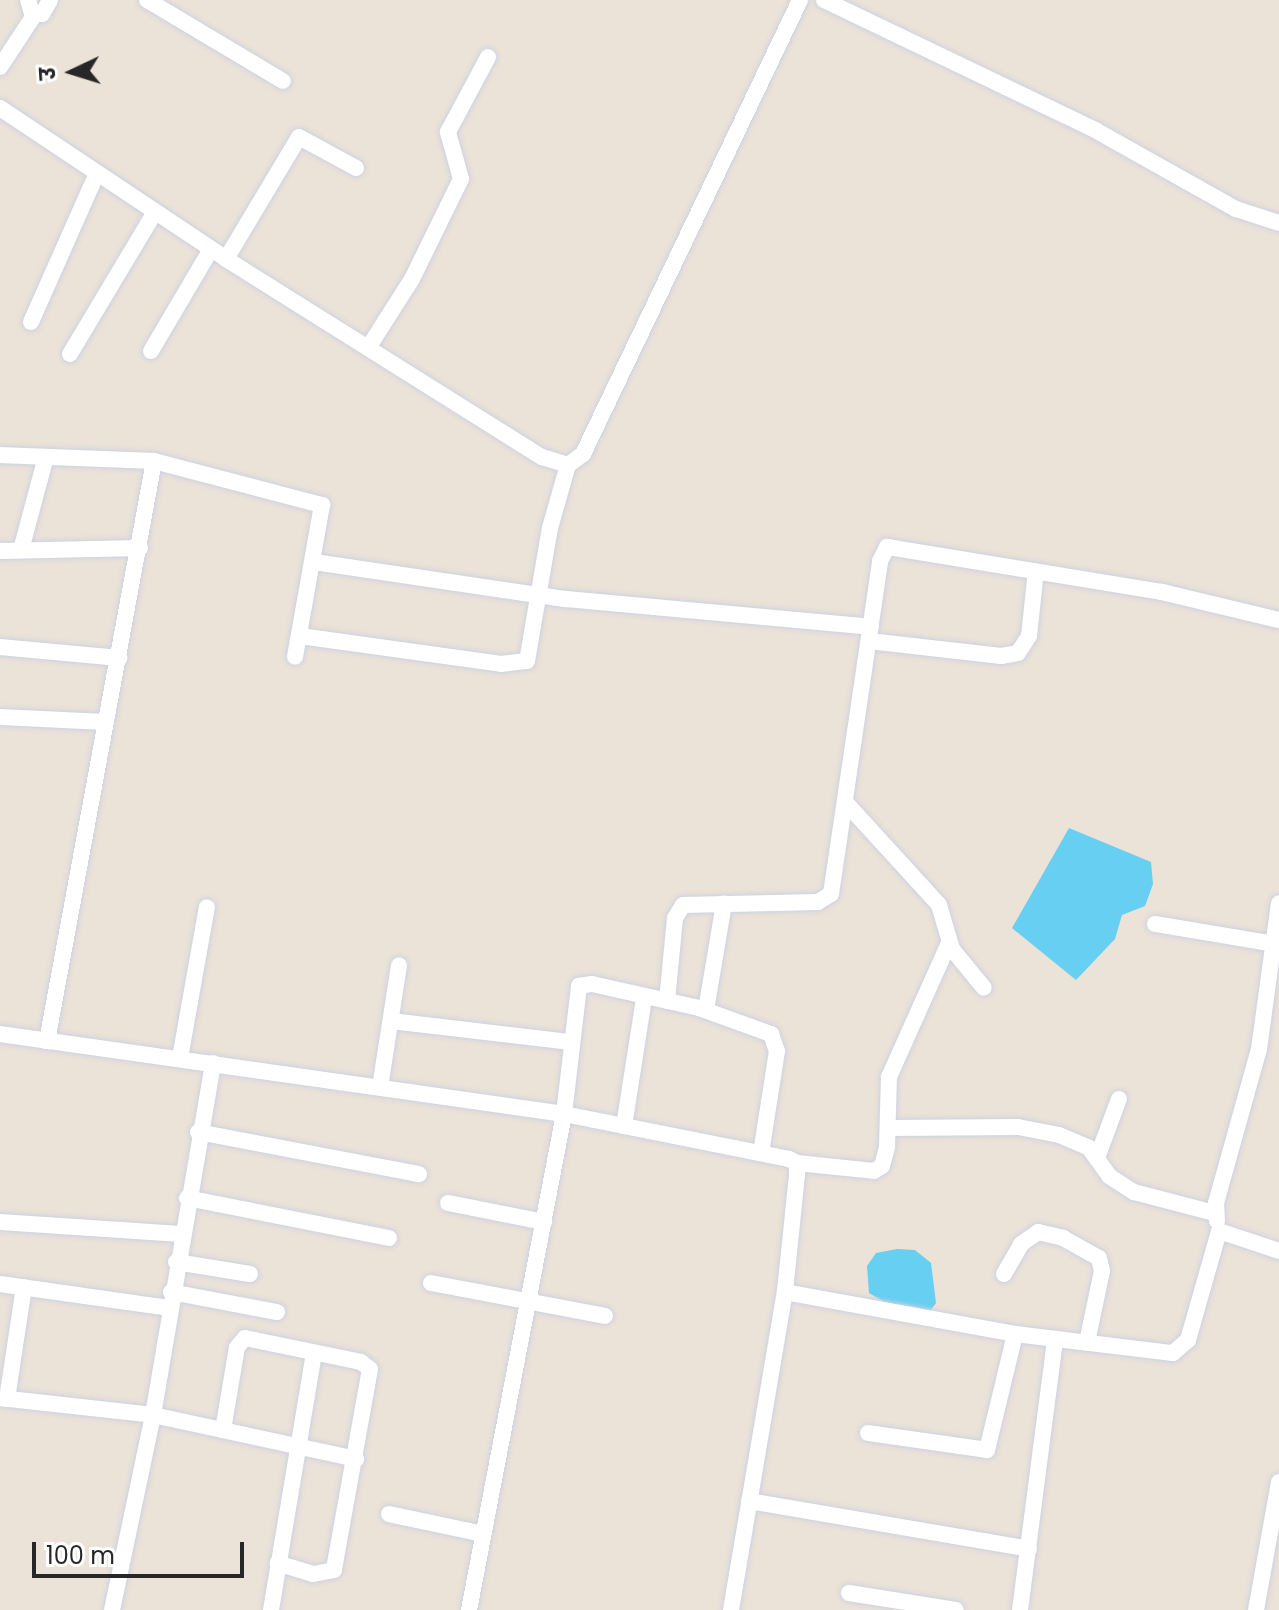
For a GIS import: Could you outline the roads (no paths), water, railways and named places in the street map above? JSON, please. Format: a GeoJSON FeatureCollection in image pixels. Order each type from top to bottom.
{"type":"FeatureCollection","features":[{"type":"Feature","properties":{"kind":"street"},"geometry":{"type":"LineString","coordinates":[[0,67],[31,7],[42,14],[50,0]]}},
{"type":"Feature","properties":{"kind":"street"},"geometry":{"type":"LineString","coordinates":[[147,0],[283,81]]}},
{"type":"Feature","properties":{"kind":"street"},"geometry":{"type":"LineString","coordinates":[[300,636],[522,664],[530,656],[550,528],[568,465],[583,454],[800,0]]}},
{"type":"Feature","properties":{"kind":"street"},"geometry":{"type":"LineString","coordinates":[[824,0],[1095,130],[1236,209],[1279,223]]}},
{"type":"Feature","properties":{"kind":"street"},"geometry":{"type":"LineString","coordinates":[[368,348],[412,279],[461,179],[448,132],[488,57]]}},
{"type":"Feature","properties":{"kind":"street"},"geometry":{"type":"LineString","coordinates":[[0,108],[226,259],[542,457],[568,465]]}},
{"type":"Feature","properties":{"kind":"street"},"geometry":{"type":"LineString","coordinates":[[226,259],[299,137],[356,168]]}},
{"type":"Feature","properties":{"kind":"street"},"geometry":{"type":"LineString","coordinates":[[31,322],[97,173]]}},
{"type":"Feature","properties":{"kind":"street"},"geometry":{"type":"LineString","coordinates":[[70,354],[155,212]]}},
{"type":"Feature","properties":{"kind":"street"},"geometry":{"type":"LineString","coordinates":[[151,351],[211,249]]}},
{"type":"Feature","properties":{"kind":"street"},"geometry":{"type":"LineString","coordinates":[[0,455],[154,461],[322,505],[295,657]]}},
{"type":"Feature","properties":{"kind":"street"},"geometry":{"type":"LineString","coordinates":[[21,550],[46,457]]}},
{"type":"Feature","properties":{"kind":"street"},"geometry":{"type":"LineString","coordinates":[[47,1041],[154,461]]}},
{"type":"Feature","properties":{"kind":"street"},"geometry":{"type":"LineString","coordinates":[[667,1001],[678,909],[825,899],[834,883],[880,561],[887,547],[1162,592],[1279,620]]}},
{"type":"Feature","properties":{"kind":"street"},"geometry":{"type":"LineString","coordinates":[[0,551],[140,548]]}},
{"type":"Feature","properties":{"kind":"street"},"geometry":{"type":"LineString","coordinates":[[314,562],[541,595],[870,634],[1001,656],[1018,653],[1029,636],[1036,571]]}},
{"type":"Feature","properties":{"kind":"street"},"geometry":{"type":"LineString","coordinates":[[0,647],[119,658]]}},
{"type":"Feature","properties":{"kind":"street"},"geometry":{"type":"LineString","coordinates":[[0,717],[105,722]]}},
{"type":"Feature","properties":{"kind":"street"},"geometry":{"type":"LineString","coordinates":[[846,803],[939,905],[949,943],[984,988]]}},
{"type":"Feature","properties":{"kind":"street"},"geometry":{"type":"LineString","coordinates":[[785,1292],[1015,1334],[1165,1353],[1179,1350],[1188,1340],[1219,1231],[1214,1213],[1259,1049],[1279,903]]}},
{"type":"Feature","properties":{"kind":"street"},"geometry":{"type":"LineString","coordinates":[[706,1010],[724,904]]}},
{"type":"Feature","properties":{"kind":"street"},"geometry":{"type":"LineString","coordinates":[[180,1058],[207,907]]}},
{"type":"Feature","properties":{"kind":"street"},"geometry":{"type":"LineString","coordinates":[[1155,924],[1275,944]]}},
{"type":"Feature","properties":{"kind":"street"},"geometry":{"type":"LineString","coordinates":[[0,1034],[564,1114],[797,1163],[874,1171],[885,1158],[889,1128],[889,1077],[949,943]]}},
{"type":"Feature","properties":{"kind":"street"},"geometry":{"type":"LineString","coordinates":[[380,1087],[399,965]]}},
{"type":"Feature","properties":{"kind":"street"},"geometry":{"type":"LineString","coordinates":[[469,1610],[564,1114],[576,991],[583,984],[706,1010],[775,1039],[761,1153]]}},
{"type":"Feature","properties":{"kind":"street"},"geometry":{"type":"LineString","coordinates":[[624,1126],[644,998]]}},
{"type":"Feature","properties":{"kind":"street"},"geometry":{"type":"LineString","coordinates":[[391,1021],[571,1042]]}},
{"type":"Feature","properties":{"kind":"street"},"geometry":{"type":"LineString","coordinates":[[112,1610],[153,1415],[198,1132],[213,1063]]}},
{"type":"Feature","properties":{"kind":"street"},"geometry":{"type":"LineString","coordinates":[[1097,1158],[1119,1099]]}},
{"type":"Feature","properties":{"kind":"street"},"geometry":{"type":"LineString","coordinates":[[889,1128],[1018,1127],[1059,1135],[1089,1148],[1109,1176],[1134,1192],[1214,1213]]}},
{"type":"Feature","properties":{"kind":"street"},"geometry":{"type":"LineString","coordinates":[[198,1132],[419,1174]]}},
{"type":"Feature","properties":{"kind":"street"},"geometry":{"type":"LineString","coordinates":[[731,1610],[785,1292],[797,1163]]}},
{"type":"Feature","properties":{"kind":"street"},"geometry":{"type":"LineString","coordinates":[[187,1198],[389,1238]]}},
{"type":"Feature","properties":{"kind":"street"},"geometry":{"type":"LineString","coordinates":[[448,1203],[544,1222]]}},
{"type":"Feature","properties":{"kind":"street"},"geometry":{"type":"LineString","coordinates":[[0,1222],[181,1234]]}},
{"type":"Feature","properties":{"kind":"street"},"geometry":{"type":"LineString","coordinates":[[1219,1231],[1279,1251]]}},
{"type":"Feature","properties":{"kind":"street"},"geometry":{"type":"LineString","coordinates":[[1004,1274],[1021,1244],[1038,1232],[1063,1238],[1099,1258],[1102,1271],[1087,1342]]}},
{"type":"Feature","properties":{"kind":"street"},"geometry":{"type":"LineString","coordinates":[[176,1262],[250,1274]]}},
{"type":"Feature","properties":{"kind":"street"},"geometry":{"type":"LineString","coordinates":[[431,1283],[605,1316]]}},
{"type":"Feature","properties":{"kind":"street"},"geometry":{"type":"LineString","coordinates":[[0,1284],[277,1312]]}},
{"type":"Feature","properties":{"kind":"street"},"geometry":{"type":"LineString","coordinates":[[24,1287],[3,1398],[153,1415],[356,1459]]}},
{"type":"Feature","properties":{"kind":"street"},"geometry":{"type":"LineString","coordinates":[[868,1433],[987,1450],[1015,1334]]}},
{"type":"Feature","properties":{"kind":"street"},"geometry":{"type":"LineString","coordinates":[[1020,1610],[1055,1339]]}},
{"type":"Feature","properties":{"kind":"street"},"geometry":{"type":"LineString","coordinates":[[223,1430],[241,1340],[361,1362],[370,1369],[334,1570],[313,1574],[278,1563]]}},
{"type":"Feature","properties":{"kind":"street"},"geometry":{"type":"LineString","coordinates":[[271,1610],[296,1445],[314,1354]]}},
{"type":"Feature","properties":{"kind":"street"},"geometry":{"type":"LineString","coordinates":[[1260,1609],[1279,1482]]}},
{"type":"Feature","properties":{"kind":"street"},"geometry":{"type":"LineString","coordinates":[[749,1501],[1029,1549]]}},
{"type":"Feature","properties":{"kind":"street"},"geometry":{"type":"LineString","coordinates":[[389,1514],[483,1534]]}},
{"type":"Feature","properties":{"kind":"street"},"geometry":{"type":"LineString","coordinates":[[849,1593],[956,1610]]}},
{"type":"Feature","properties":{"kind":"water"},"geometry":{"type":"Polygon","coordinates":[[[1069,828],[1151,862],[1153,884],[1145,906],[1122,915],[1115,939],[1076,980],[1012,928],[1069,828]]]}},
{"type":"Feature","properties":{"kind":"water"},"geometry":{"type":"Polygon","coordinates":[[[915,1250],[931,1263],[936,1303],[928,1314],[898,1310],[869,1293],[867,1266],[876,1253],[915,1250]]]}}]}
